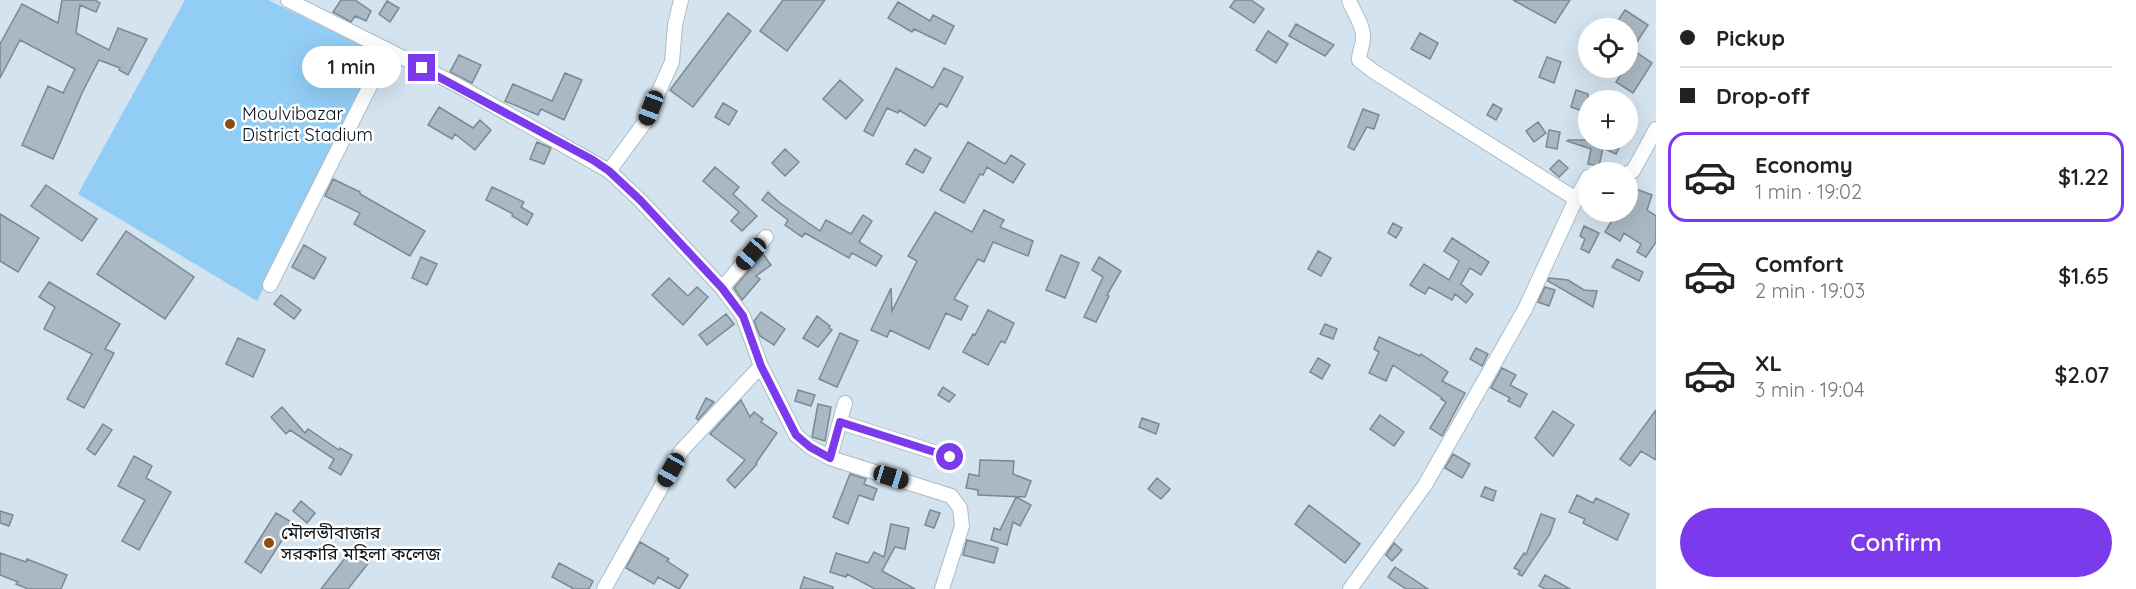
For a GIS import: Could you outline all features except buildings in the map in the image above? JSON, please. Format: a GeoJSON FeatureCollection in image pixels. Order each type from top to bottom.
{"type":"FeatureCollection","features":[{"type":"Feature","properties":{"kind":"street"},"geometry":{"type":"LineString","coordinates":[[288,0],[457,85],[609,171],[640,200],[722,288],[743,316],[761,366],[796,435],[810,447],[830,458],[951,496],[960,508],[962,526],[942,589]]}},
{"type":"Feature","properties":{"kind":"street"},"geometry":{"type":"LineString","coordinates":[[609,171],[645,122],[672,62],[675,25],[681,0]]}},
{"type":"Feature","properties":{"kind":"street"},"geometry":{"type":"LineString","coordinates":[[1349,0],[1362,26],[1364,39],[1359,50],[1359,60],[1372,71],[1576,199]]}},
{"type":"Feature","properties":{"kind":"street"},"geometry":{"type":"LineString","coordinates":[[270,285],[388,50]]}},
{"type":"Feature","properties":{"kind":"street"},"geometry":{"type":"LineString","coordinates":[[1638,163],[1656,129]]}},
{"type":"Feature","properties":{"kind":"street"},"geometry":{"type":"LineString","coordinates":[[1350,589],[1425,485],[1525,309],[1578,195]]}},
{"type":"Feature","properties":{"kind":"street"},"geometry":{"type":"LineString","coordinates":[[722,288],[766,237]]}},
{"type":"Feature","properties":{"kind":"street"},"geometry":{"type":"LineString","coordinates":[[604,589],[682,450],[761,366]]}},
{"type":"Feature","properties":{"kind":"street"},"geometry":{"type":"LineString","coordinates":[[830,458],[845,403]]}},
{"type":"Feature","properties":{"kind":"street"},"geometry":{"type":"LineString","coordinates":[[840,422],[950,457]]}},
{"type":"Feature","properties":{"kind":"shaded area","name":"Moulvibazar District Stadium"},"geometry":{"type":"Polygon","coordinates":[[[185,0],[268,0],[378,54],[257,301],[78,194],[185,0]]]}},
{"type":"Feature","properties":{"kind":"place","name":"Moulvibazar District Stadium"},"geometry":{"type":"Point","coordinates":[230,124]}},
{"type":"Feature","properties":{"kind":"place","name":"মৌলভীবাজার সরকারি মহিলা কলেজ"},"geometry":{"type":"Point","coordinates":[269,543]}},
{"type":"Feature","properties":{"kind":"route"},"geometry":{"type":"LineString","coordinates":[[422,68],[593,160],[609,171],[640,200],[722,288],[743,316],[761,366],[796,435],[810,447],[830,458],[840,422],[950,457]]}}]}
